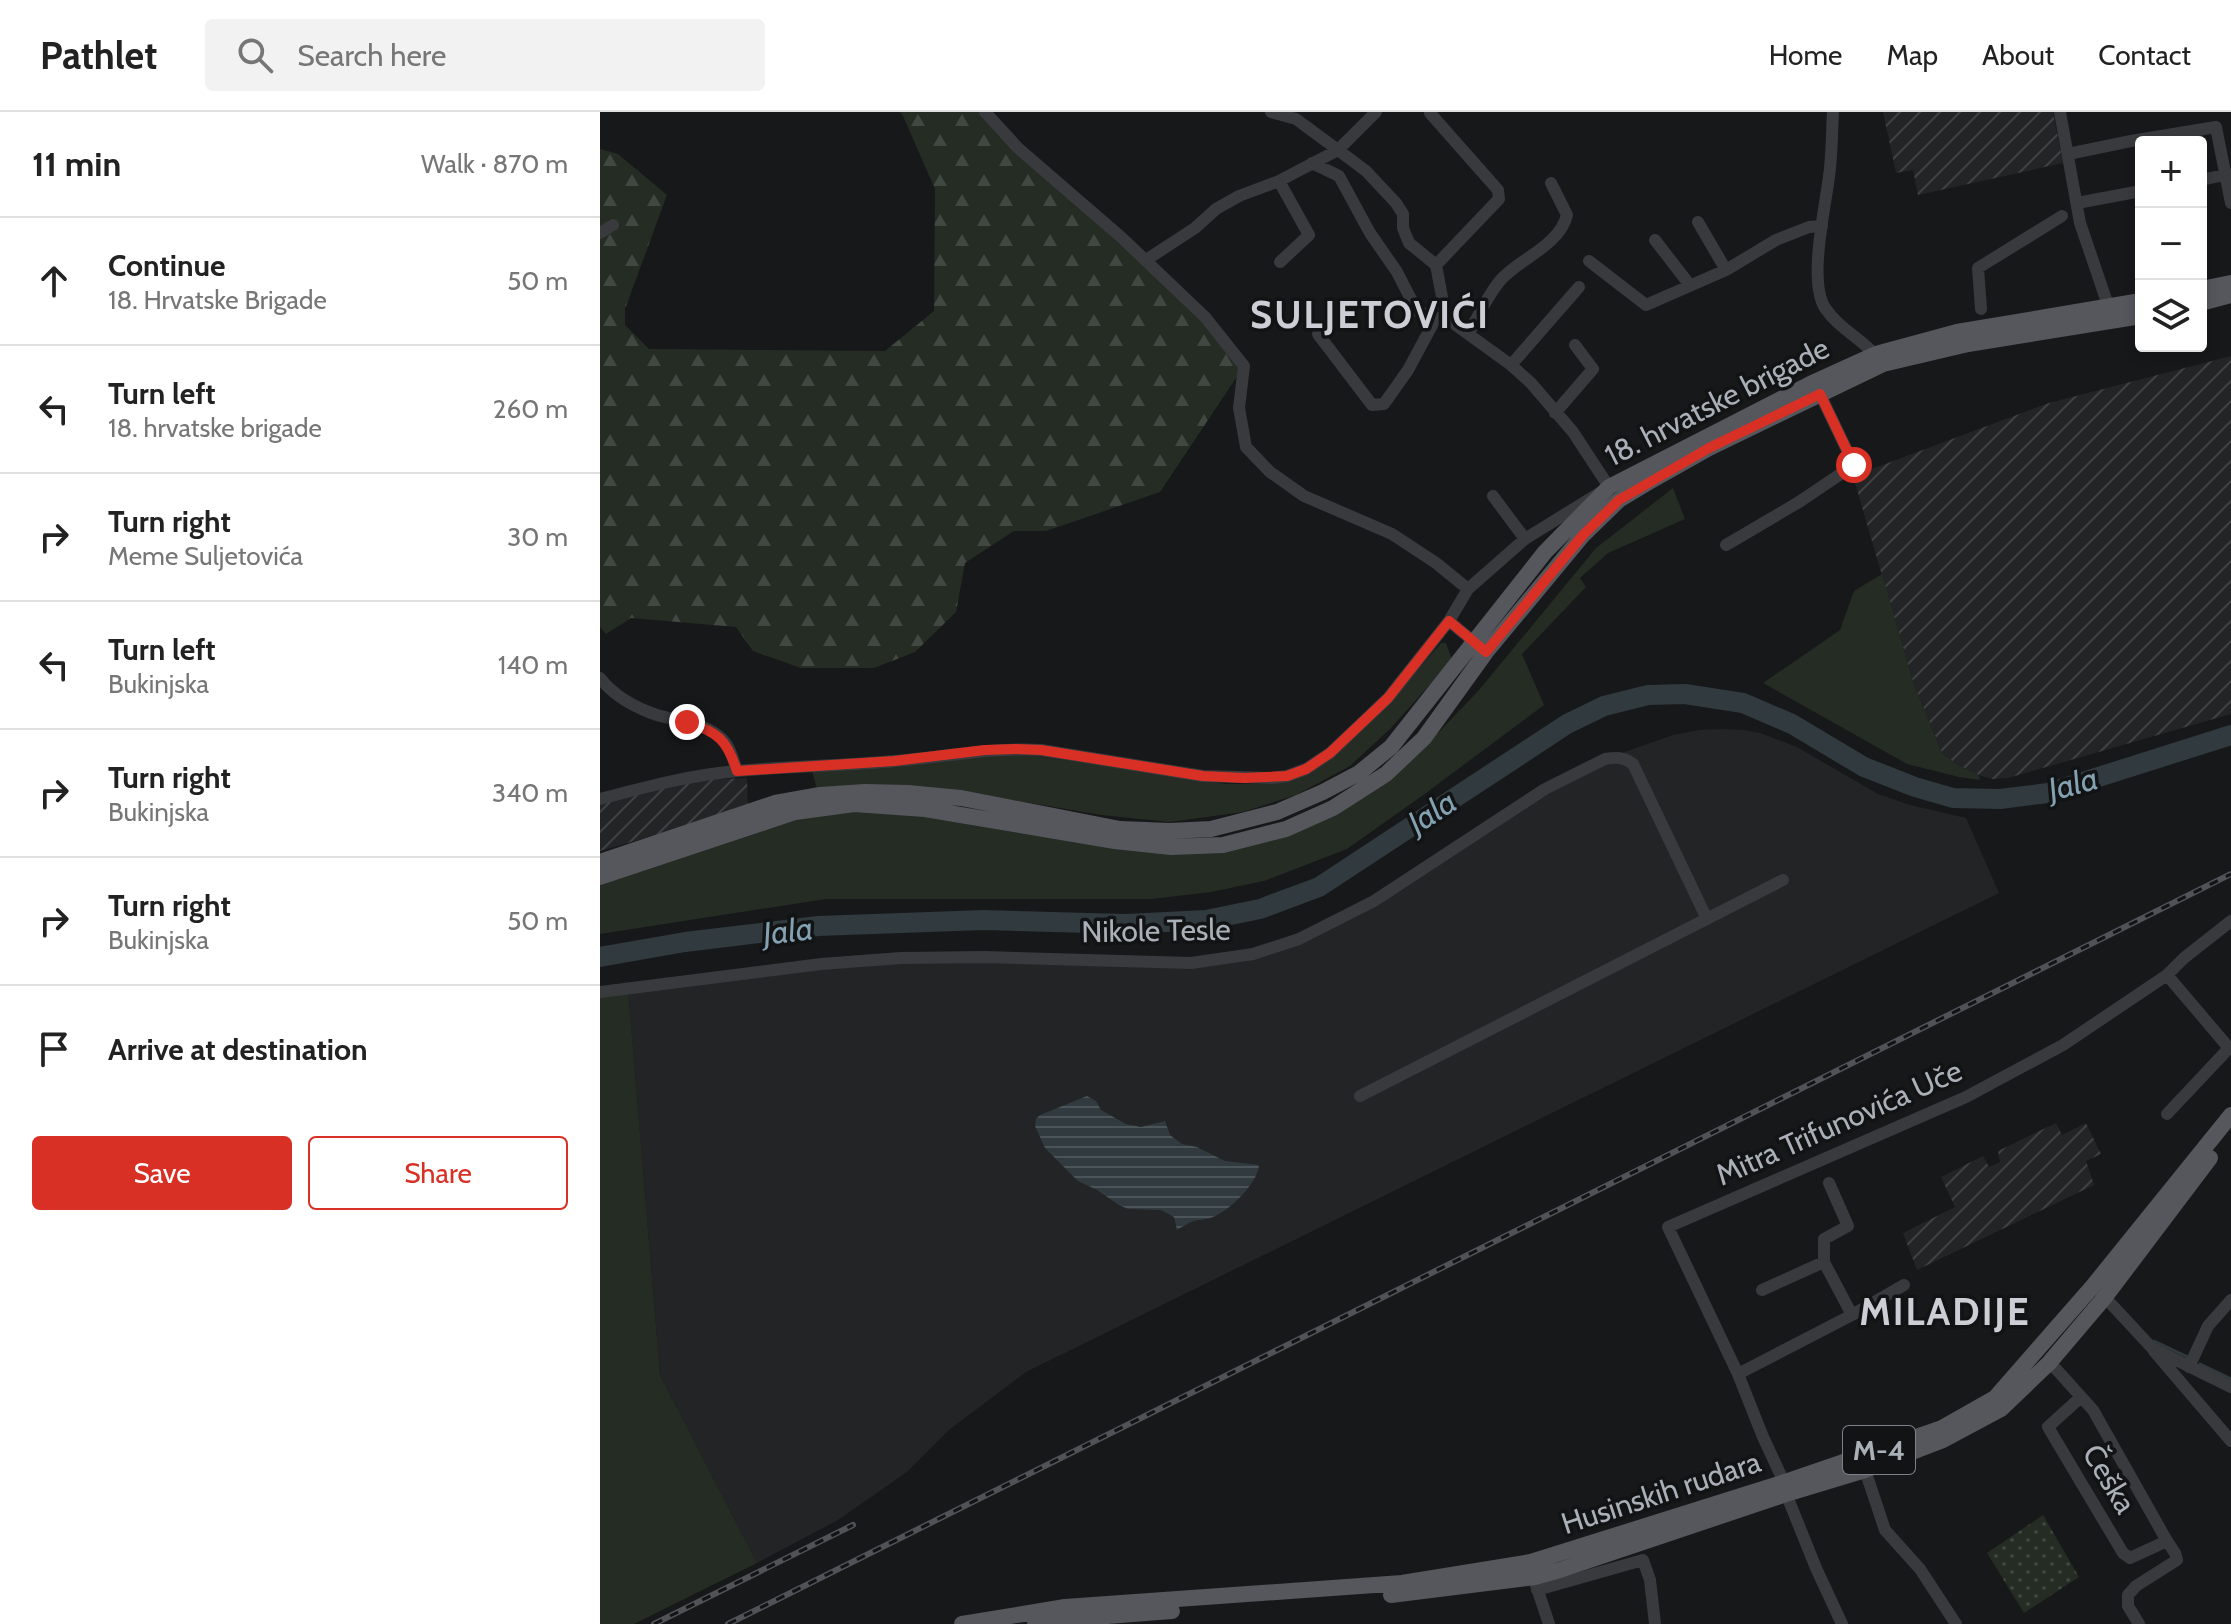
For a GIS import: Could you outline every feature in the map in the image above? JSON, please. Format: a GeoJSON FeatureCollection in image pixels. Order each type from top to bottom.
{"type":"FeatureCollection","features":[{"type":"Feature","properties":{"kind":"main road"},"geometry":{"type":"LineString","coordinates":[[2207,288],[2231,283]]}},
{"type":"Feature","properties":{"kind":"main road"},"geometry":{"type":"LineString","coordinates":[[2207,301],[2231,295]]}},
{"type":"Feature","properties":{"kind":"main road","name":"18. hrvatske brigade"},"geometry":{"type":"LineString","coordinates":[[600,877],[795,812],[854,804],[925,809],[1115,841],[1171,847],[1223,845],[1286,829],[1333,808],[1386,774],[1424,738],[1480,647],[1545,552],[1609,487],[1717,430],[1880,359],[1957,332],[2135,302]]}},
{"type":"Feature","properties":{"kind":"main road","name":"18. hrvatske brigade"},"geometry":{"type":"LineString","coordinates":[[600,862],[775,803],[820,795],[865,792],[961,798],[1120,829],[1170,831],[1211,829],[1277,812],[1359,773],[1391,747],[1583,535],[1619,500],[1709,448],[1820,394],[1880,359],[2135,317]]}},
{"type":"Feature","properties":{"kind":"main road","name":"Husinskih rudara"},"geometry":{"type":"LineString","coordinates":[[1787,1488],[1865,1470],[1943,1440],[2001,1409],[2049,1363],[2231,1115]]}},
{"type":"Feature","properties":{"kind":"main road","name":"Husinskih rudara"},"geometry":{"type":"LineString","coordinates":[[1035,1624],[1403,1594],[1534,1576],[1787,1488],[1942,1428],[1995,1398],[2099,1292],[2231,1130]]}},
{"type":"Feature","properties":{"kind":"main road","name":"Husinskih rudara"},"geometry":{"type":"LineString","coordinates":[[962,1624],[1065,1607],[1534,1576]]}},
{"type":"Feature","properties":{"kind":"street"},"geometry":{"type":"LineString","coordinates":[[985,112],[1018,148],[1146,260],[1205,317],[1242,361],[1239,408],[1246,447],[1270,472],[1304,496],[1392,534],[1468,589]]}},
{"type":"Feature","properties":{"kind":"street"},"geometry":{"type":"LineString","coordinates":[[1271,112],[1296,119],[1366,171],[1403,214],[1403,228],[1409,243],[1436,265],[1441,318],[1384,404],[1372,405],[1318,334]]}},
{"type":"Feature","properties":{"kind":"street"},"geometry":{"type":"LineString","coordinates":[[1146,260],[1195,228],[1216,209],[1338,150],[1376,112]]}},
{"type":"Feature","properties":{"kind":"street"},"geometry":{"type":"LineString","coordinates":[[1833,112],[1817,280],[1824,306],[1838,324],[1880,359]]}},
{"type":"Feature","properties":{"kind":"street"},"geometry":{"type":"LineString","coordinates":[[2060,112],[2080,223],[2109,308]]}},
{"type":"Feature","properties":{"kind":"street"},"geometry":{"type":"LineString","coordinates":[[1430,113],[1498,190],[1499,199],[1436,265]]}},
{"type":"Feature","properties":{"kind":"street"},"geometry":{"type":"LineString","coordinates":[[2068,154],[2216,127],[2228,174],[2231,203]]}},
{"type":"Feature","properties":{"kind":"street"},"geometry":{"type":"LineString","coordinates":[[600,799],[655,784],[737,771],[894,761],[1015,749],[1041,750],[1203,776],[1258,778],[1287,776],[1306,769],[1330,753],[1388,698],[1449,621],[1468,589],[1525,539],[1609,487],[1573,432],[1531,383],[1469,333],[1441,318],[1417,311],[1339,176],[1312,163]]}},
{"type":"Feature","properties":{"kind":"street"},"geometry":{"type":"LineString","coordinates":[[2207,179],[2228,174]]}},
{"type":"Feature","properties":{"kind":"street"},"geometry":{"type":"LineString","coordinates":[[1279,181],[1309,235],[1280,262]]}},
{"type":"Feature","properties":{"kind":"street"},"geometry":{"type":"LineString","coordinates":[[1469,333],[1500,280],[1540,251],[1565,223],[1567,215],[1551,183]]}},
{"type":"Feature","properties":{"kind":"street"},"geometry":{"type":"LineString","coordinates":[[2077,203],[2135,192]]}},
{"type":"Feature","properties":{"kind":"street"},"geometry":{"type":"LineString","coordinates":[[1981,309],[1978,268],[2062,216]]}},
{"type":"Feature","properties":{"kind":"street"},"geometry":{"type":"LineString","coordinates":[[1698,222],[1726,270]]}},
{"type":"Feature","properties":{"kind":"street"},"geometry":{"type":"LineString","coordinates":[[600,233],[613,225]]}},
{"type":"Feature","properties":{"kind":"street"},"geometry":{"type":"LineString","coordinates":[[1589,261],[1646,305],[1726,270],[1776,240],[1809,227],[1822,226]]}},
{"type":"Feature","properties":{"kind":"street"},"geometry":{"type":"LineString","coordinates":[[1655,240],[1689,284]]}},
{"type":"Feature","properties":{"kind":"street"},"geometry":{"type":"LineString","coordinates":[[1511,365],[1579,287]]}},
{"type":"Feature","properties":{"kind":"street"},"geometry":{"type":"LineString","coordinates":[[1555,413],[1593,369],[1575,345]]}},
{"type":"Feature","properties":{"kind":"street","name":"18. hrvatske brigade"},"geometry":{"type":"LineString","coordinates":[[1726,545],[1854,465],[1820,394]]}},
{"type":"Feature","properties":{"kind":"street"},"geometry":{"type":"LineString","coordinates":[[1493,496],[1525,539]]}},
{"type":"Feature","properties":{"kind":"street"},"geometry":{"type":"LineString","coordinates":[[1449,621],[1480,647]]}},
{"type":"Feature","properties":{"kind":"street"},"geometry":{"type":"LineString","coordinates":[[600,678],[635,707],[703,727],[719,736],[732,754],[737,771]]}},
{"type":"Feature","properties":{"kind":"street","name":"Nikole Tesle"},"geometry":{"type":"LineString","coordinates":[[600,992],[821,964],[901,958],[985,957],[1191,963],[1253,954],[1299,939],[1374,901],[1545,789],[1602,760],[1615,757],[1633,764],[1707,919]]}},
{"type":"Feature","properties":{"kind":"street"},"geometry":{"type":"LineString","coordinates":[[1360,1096],[1783,880]]}},
{"type":"Feature","properties":{"kind":"street","name":"Mitra Trifunovića Uče"},"geometry":{"type":"LineString","coordinates":[[1842,1624],[1738,1374],[1668,1227],[1966,1097],[2063,1045],[2167,975],[2231,921]]}},
{"type":"Feature","properties":{"kind":"street"},"geometry":{"type":"LineString","coordinates":[[2167,975],[2229,1048],[2167,1114]]}},
{"type":"Feature","properties":{"kind":"street","name":"Mitra Trifunovića Uče"},"geometry":{"type":"LineString","coordinates":[[1824,1262],[1824,1239],[1848,1226],[1829,1183]]}},
{"type":"Feature","properties":{"kind":"street"},"geometry":{"type":"LineString","coordinates":[[1762,1290],[1824,1262],[1852,1315]]}},
{"type":"Feature","properties":{"kind":"street"},"geometry":{"type":"LineString","coordinates":[[1738,1374],[1904,1285]]}},
{"type":"Feature","properties":{"kind":"street"},"geometry":{"type":"LineString","coordinates":[[2099,1292],[2152,1348],[2231,1441]]}},
{"type":"Feature","properties":{"kind":"street"},"geometry":{"type":"LineString","coordinates":[[2189,1367],[2208,1326],[2231,1300]]}},
{"type":"Feature","properties":{"kind":"street"},"geometry":{"type":"LineString","coordinates":[[2152,1348],[2231,1387]]}},
{"type":"Feature","properties":{"kind":"street","name":"Češka"},"geometry":{"type":"LineString","coordinates":[[2049,1363],[2081,1397],[2093,1410],[2167,1541],[2130,1558],[2123,1553],[2048,1427],[2081,1397]]}},
{"type":"Feature","properties":{"kind":"street"},"geometry":{"type":"LineString","coordinates":[[1865,1470],[1885,1530],[1920,1569],[1956,1624]]}},
{"type":"Feature","properties":{"kind":"street"},"geometry":{"type":"LineString","coordinates":[[2139,1624],[2128,1606],[2128,1595],[2136,1586],[2177,1560],[2167,1541]]}},
{"type":"Feature","properties":{"kind":"street","name":"Husinskih rudara"},"geometry":{"type":"LineString","coordinates":[[1534,1576],[1643,1560],[1650,1580],[1655,1624]]}},
{"type":"Feature","properties":{"kind":"street"},"geometry":{"type":"LineString","coordinates":[[1534,1576],[1549,1624]]}},
{"type":"Feature","properties":{"kind":"shaded area"},"geometry":{"type":"Polygon","coordinates":[[[1883,112],[2053,112],[2063,163],[1918,195],[1913,170],[1896,173],[1883,112]]]}},
{"type":"Feature","properties":{"kind":"shaded area"},"geometry":{"type":"Polygon","coordinates":[[[2231,356],[2231,714],[2008,778],[1992,779],[1956,764],[1942,753],[1913,682],[1853,476],[2049,403],[2231,356]]]}},
{"type":"Feature","properties":{"kind":"shaded area"},"geometry":{"type":"Polygon","coordinates":[[[1721,729],[1760,733],[1797,747],[1878,794],[1966,818],[1999,893],[1026,1372],[949,1430],[907,1472],[838,1520],[757,1563],[660,1375],[628,988],[901,958],[1191,963],[1299,939],[1602,760],[1673,735],[1721,729]]]}},
{"type":"Feature","properties":{"kind":"shaded area"},"geometry":{"type":"Polygon","coordinates":[[[747,778],[748,808],[600,851],[600,801],[699,780],[747,778]]]}},
{"type":"Feature","properties":{"kind":"shaded area"},"geometry":{"type":"Polygon","coordinates":[[[1087,1096],[1096,1101],[1101,1110],[1126,1124],[1141,1127],[1165,1121],[1170,1135],[1182,1144],[1197,1147],[1225,1161],[1259,1165],[1254,1180],[1227,1209],[1177,1230],[1174,1217],[1161,1210],[1128,1209],[1119,1205],[1078,1181],[1045,1148],[1035,1126],[1040,1115],[1087,1096]]]}},
{"type":"Feature","properties":{"kind":"shaded area"},"geometry":{"type":"Polygon","coordinates":[[[2056,1123],[2062,1135],[2086,1123],[2101,1154],[2086,1161],[2094,1185],[1917,1270],[1903,1233],[1955,1207],[1941,1177],[1983,1156],[1989,1167],[2000,1162],[1998,1151],[2056,1123]]]}},
{"type":"Feature","properties":{"kind":"green space"},"geometry":{"type":"Polygon","coordinates":[[[900,112],[985,112],[1121,237],[1244,366],[1160,492],[1046,531],[1014,531],[965,563],[956,612],[915,652],[874,668],[801,668],[753,651],[736,627],[631,618],[606,634],[600,627],[600,149],[618,154],[667,195],[625,309],[625,325],[649,349],[885,351],[934,311],[935,189],[900,112]]]}},
{"type":"Feature","properties":{"kind":"green space"},"geometry":{"type":"Polygon","coordinates":[[[1673,488],[1685,519],[1608,553],[1580,578],[1586,587],[1522,654],[1544,705],[1347,849],[1264,881],[1211,892],[1152,899],[826,899],[600,934],[600,882],[795,818],[850,810],[894,811],[1148,852],[1268,840],[1416,756],[1479,690],[1596,548],[1673,488]]]}},
{"type":"Feature","properties":{"kind":"green space"},"geometry":{"type":"Polygon","coordinates":[[[1882,574],[1913,682],[1942,753],[1979,775],[1980,780],[1907,764],[1763,683],[1840,630],[1854,591],[1882,574]]]}},
{"type":"Feature","properties":{"kind":"green space"},"geometry":{"type":"Polygon","coordinates":[[[1441,643],[1446,643],[1452,660],[1390,729],[1350,766],[1296,795],[1243,812],[1170,822],[1101,815],[1013,800],[817,789],[812,771],[999,754],[1038,756],[1226,784],[1261,784],[1307,774],[1390,702],[1441,643]]]}},
{"type":"Feature","properties":{"kind":"green space"},"geometry":{"type":"Polygon","coordinates":[[[628,988],[660,1375],[757,1563],[634,1624],[600,1624],[600,992],[628,988]]]}},
{"type":"Feature","properties":{"kind":"green space"},"geometry":{"type":"Polygon","coordinates":[[[2043,1515],[2079,1577],[2024,1613],[1987,1553],[2043,1515]]]}},
{"type":"Feature","properties":{"kind":"waterway","name":"Jala"},"geometry":{"type":"LineString","coordinates":[[600,957],[685,942],[818,926],[984,920],[1126,924],[1206,920],[1260,909],[1319,887],[1567,724],[1604,706],[1648,695],[1685,694],[1743,703],[1792,724],[1864,767],[1953,798],[2000,799],[2048,793],[2231,735]]}},
{"type":"Feature","properties":{"kind":"waterway"},"geometry":{"type":"LineString","coordinates":[[2154,1341],[2190,1358]]}},
{"type":"Feature","properties":{"kind":"waterway"},"geometry":{"type":"LineString","coordinates":[[2200,1364],[2231,1379]]}},
{"type":"Feature","properties":{"kind":"railway"},"geometry":{"type":"LineString","coordinates":[[728,1624],[2231,874]]}},
{"type":"Feature","properties":{"kind":"railway"},"geometry":{"type":"LineString","coordinates":[[654,1624],[853,1525]]}},
{"type":"Feature","properties":{"kind":"district","name":"SULJETOVIĆI"},"geometry":{"type":"Point","coordinates":[1370,315]}},
{"type":"Feature","properties":{"kind":"district","name":"MILADIJE"},"geometry":{"type":"Point","coordinates":[1945,1312]}},
{"type":"Feature","properties":{"kind":"route"},"geometry":{"type":"LineString","coordinates":[[687,722],[719,736],[732,754],[737,771],[894,761],[1015,749],[1041,750],[1203,776],[1287,776],[1306,769],[1330,753],[1388,698],[1449,621],[1486,652],[1583,535],[1619,500],[1709,448],[1820,394],[1854,465]]}}]}
